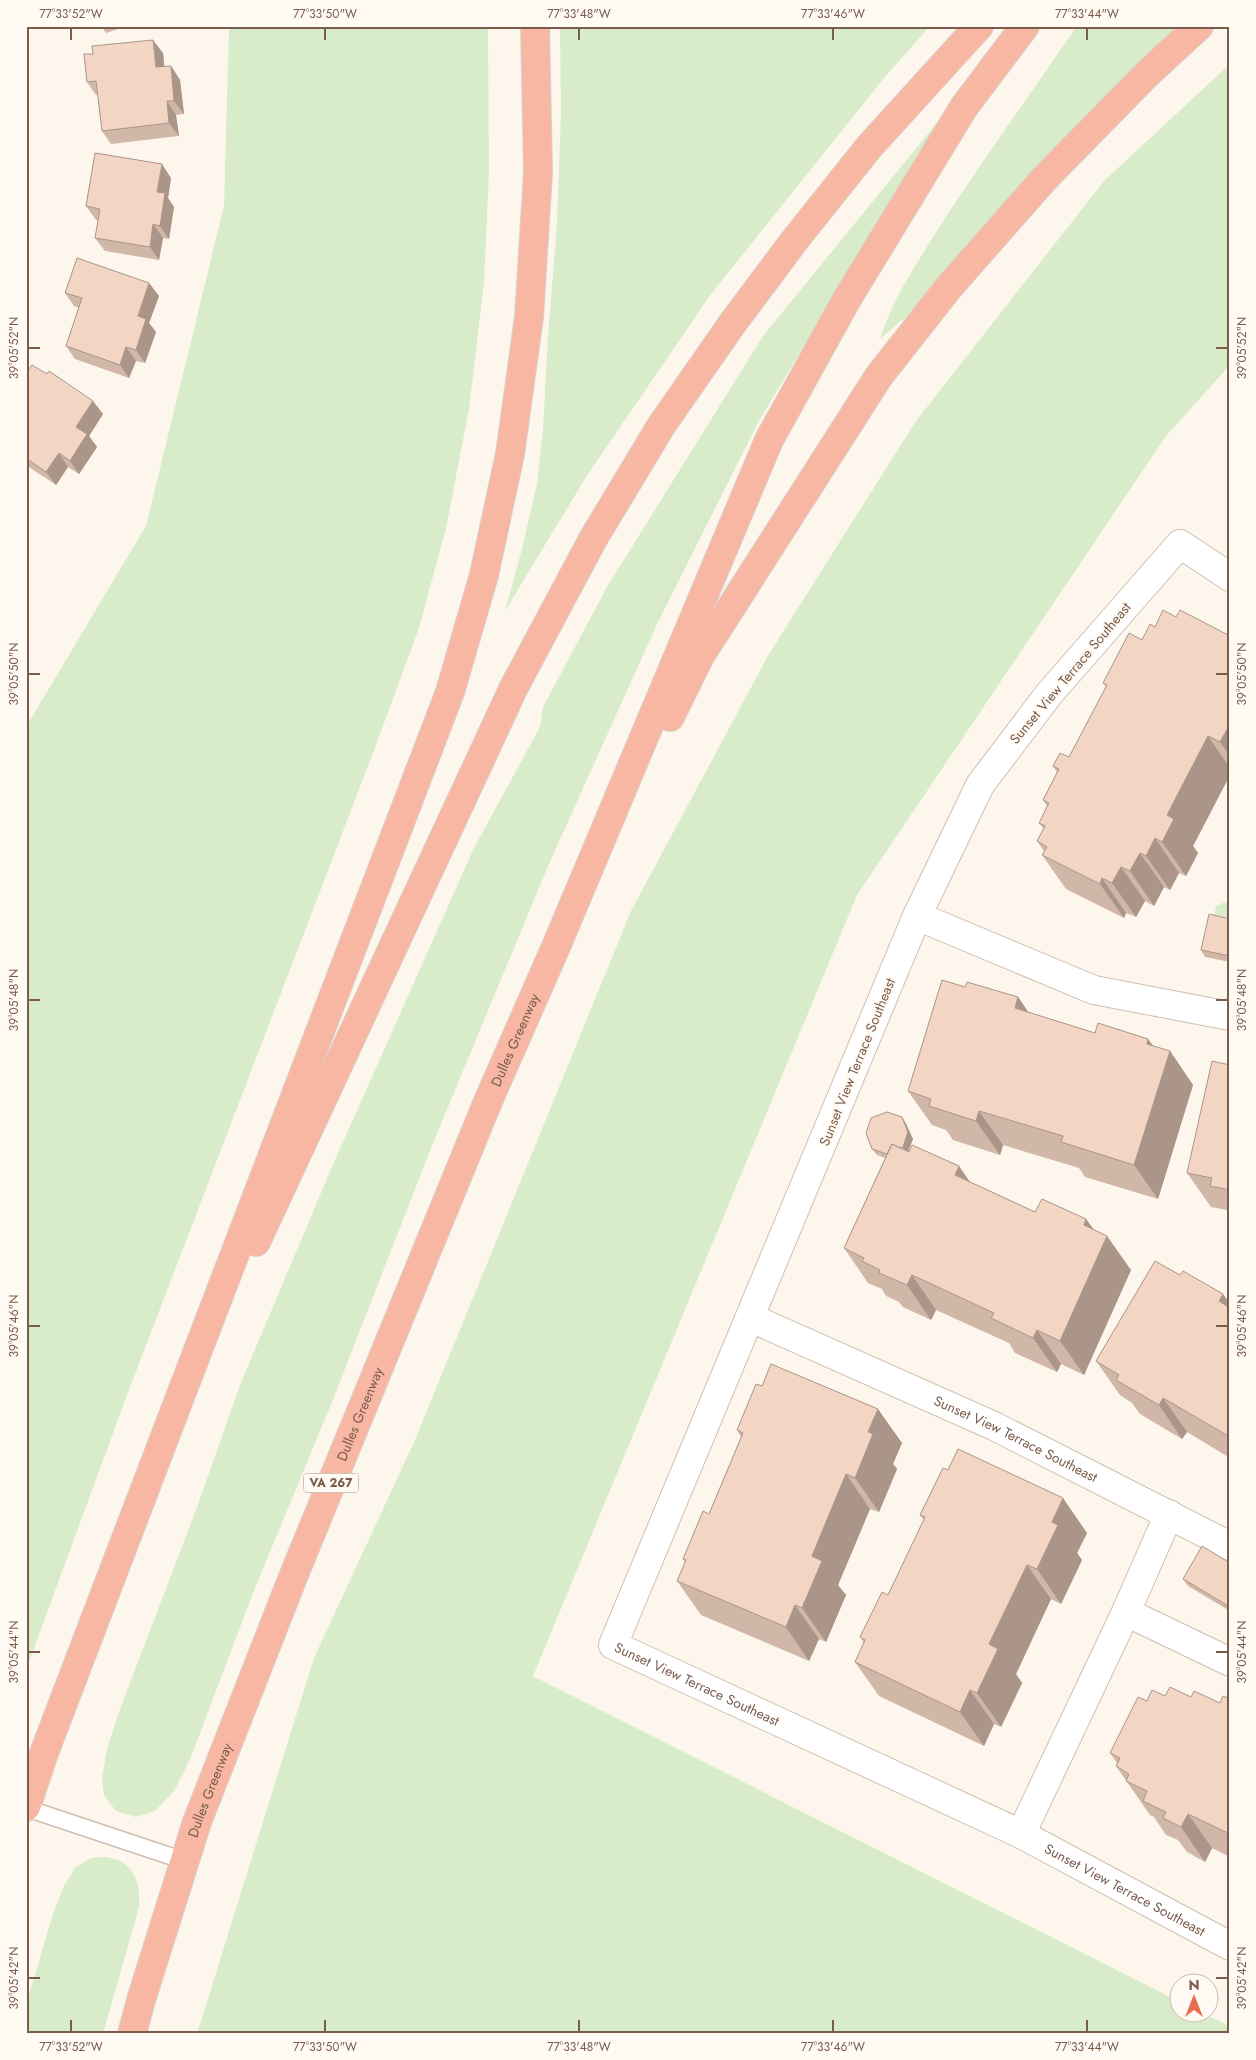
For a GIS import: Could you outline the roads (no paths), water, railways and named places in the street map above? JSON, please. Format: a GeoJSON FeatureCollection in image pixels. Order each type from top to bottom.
{"type":"FeatureCollection","features":[{"type":"Feature","properties":{"kind":"highway"},"geometry":{"type":"LineString","coordinates":[[26,1807],[44,1753],[158,1452],[450,692],[484,575],[510,454],[529,316],[538,173],[535,26]]}},
{"type":"Feature","properties":{"kind":"highway"},"geometry":{"type":"LineString","coordinates":[[158,1452],[514,687],[593,539],[661,426],[732,324],[794,241],[869,147],[979,26]]}},
{"type":"Feature","properties":{"kind":"highway"},"geometry":{"type":"LineString","coordinates":[[558,942],[769,440],[847,299],[964,106],[1025,26]]}},
{"type":"Feature","properties":{"kind":"highway"},"geometry":{"type":"LineString","coordinates":[[558,942],[700,656],[879,376],[949,287],[1045,178],[1147,74],[1200,26]]}},
{"type":"Feature","properties":{"kind":"highway","name":"Dulles Greenway"},"geometry":{"type":"LineString","coordinates":[[132,2034],[197,1822],[300,1559],[489,1098],[558,942]]}},
{"type":"Feature","properties":{"kind":"street","name":"Sunset View Terrace Southeast"},"geometry":{"type":"LineString","coordinates":[[1230,577],[1180,544],[1049,694],[980,785],[917,916],[613,1645],[1021,1834],[1230,1946]]}},
{"type":"Feature","properties":{"kind":"street"},"geometry":{"type":"LineString","coordinates":[[917,916],[1094,990],[1230,1016]]}},
{"type":"Feature","properties":{"kind":"street","name":"Sunset View Terrace Southeast"},"geometry":{"type":"LineString","coordinates":[[750,1318],[994,1426],[1230,1546]]}},
{"type":"Feature","properties":{"kind":"street"},"geometry":{"type":"LineString","coordinates":[[1021,1834],[1126,1612],[1169,1514]]}},
{"type":"Feature","properties":{"kind":"street"},"geometry":{"type":"LineString","coordinates":[[1126,1612],[1230,1662]]}},
{"type":"Feature","properties":{"kind":"lane"},"geometry":{"type":"LineString","coordinates":[[26,1807],[185,1860]]}}]}
